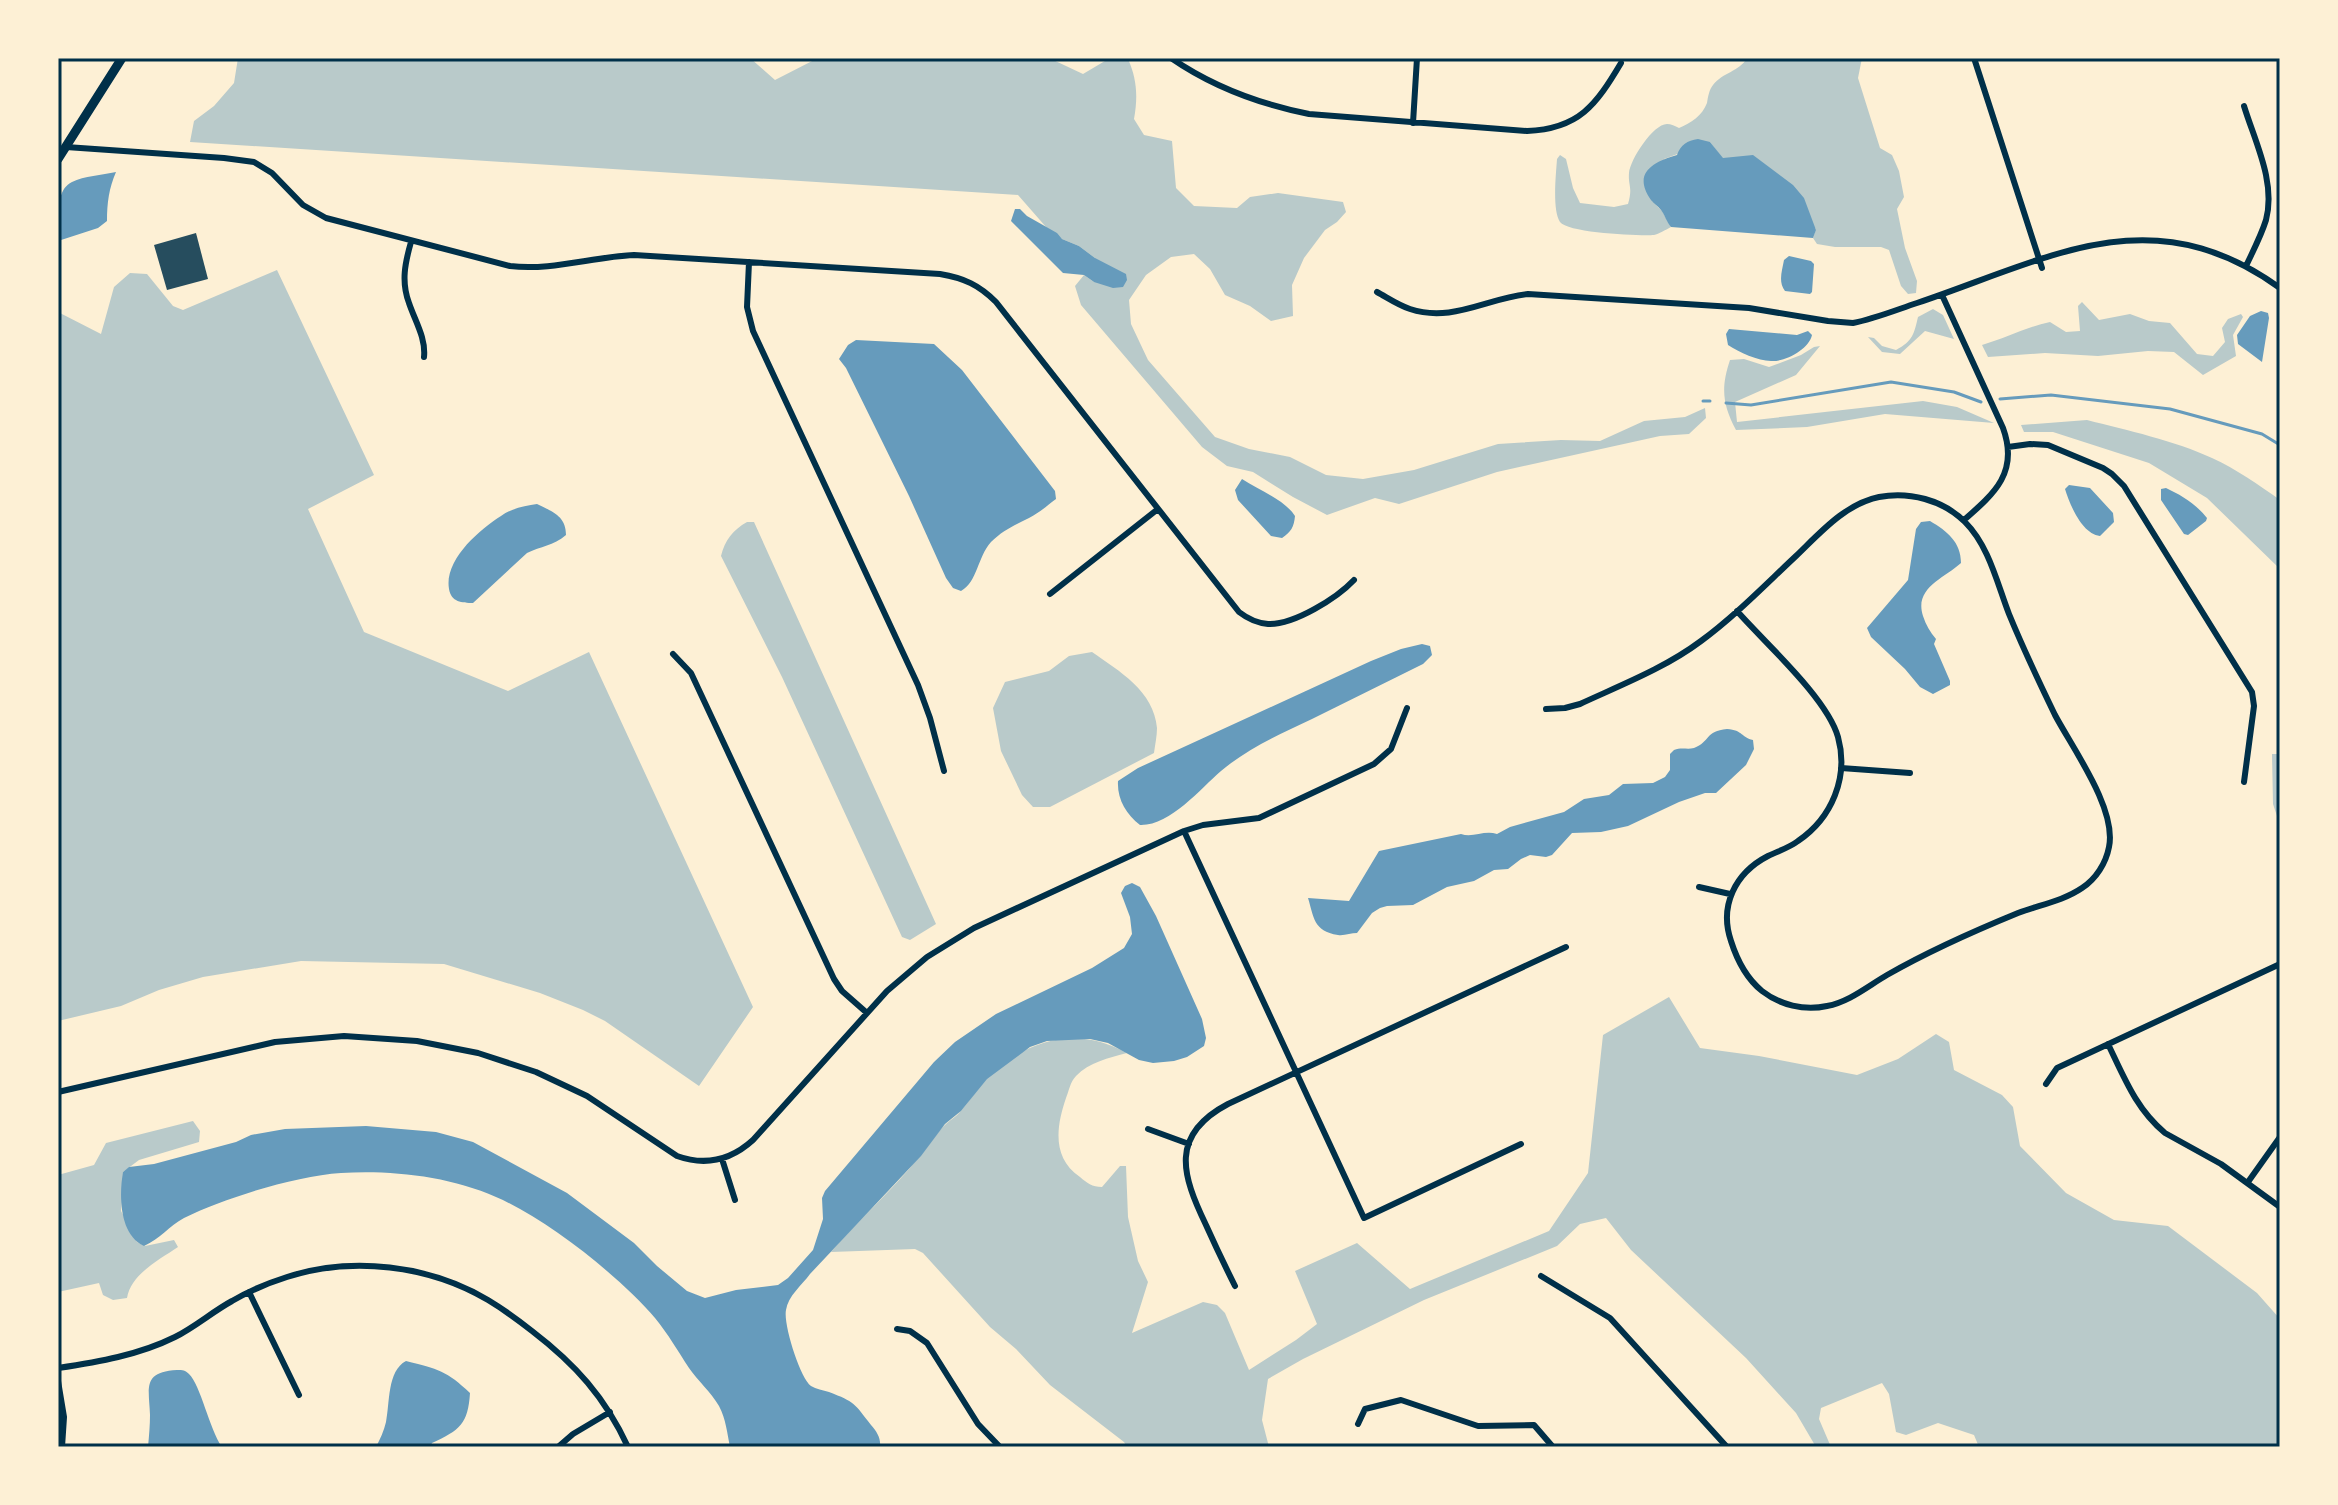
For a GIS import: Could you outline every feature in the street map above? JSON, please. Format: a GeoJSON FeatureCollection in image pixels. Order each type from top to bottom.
{"type":"FeatureCollection","features":[{"type":"Feature","properties":{"kind":"main road"},"geometry":{"type":"LineString","coordinates":[[58,159],[122,58]]}},
{"type":"Feature","properties":{"kind":"street"},"geometry":{"type":"LineString","coordinates":[[1171,58],[1205,79],[1278,108],[1342,118],[1527,131],[1552,129],[1575,120],[1594,105],[1621,63]]}},
{"type":"Feature","properties":{"kind":"street"},"geometry":{"type":"LineString","coordinates":[[1413,123],[1417,58]]}},
{"type":"Feature","properties":{"kind":"street"},"geometry":{"type":"LineString","coordinates":[[1974,58],[2041,264]]}},
{"type":"Feature","properties":{"kind":"street"},"geometry":{"type":"LineString","coordinates":[[2244,106],[2266,176],[2269,196],[2265,223],[2246,266]]}},
{"type":"Feature","properties":{"kind":"street"},"geometry":{"type":"LineString","coordinates":[[66,147],[254,162],[272,173],[293,196],[315,213],[411,242],[510,266],[529,268],[634,255],[940,274],[968,280],[996,302],[1235,607],[1251,620],[1268,624],[1291,619],[1338,596],[1354,580]]}},
{"type":"Feature","properties":{"kind":"street"},"geometry":{"type":"LineString","coordinates":[[1377,292],[1399,305],[1425,313],[1455,312],[1495,299],[1528,294],[1749,308],[1843,323],[1862,321],[2098,243],[2142,239],[2186,244],[2212,251],[2246,266],[2280,288]]}},
{"type":"Feature","properties":{"kind":"street"},"geometry":{"type":"LineString","coordinates":[[411,242],[404,285],[423,341],[424,357]]}},
{"type":"Feature","properties":{"kind":"street"},"geometry":{"type":"LineString","coordinates":[[749,262],[747,307],[753,331],[918,685],[944,771]]}},
{"type":"Feature","properties":{"kind":"street"},"geometry":{"type":"LineString","coordinates":[[1942,295],[2003,428],[2008,447],[2005,472],[1997,489],[1964,520]]}},
{"type":"Feature","properties":{"kind":"street"},"geometry":{"type":"LineString","coordinates":[[2008,447],[2048,445],[2103,468],[2124,486],[2252,692],[2254,706],[2244,782]]}},
{"type":"Feature","properties":{"kind":"street"},"geometry":{"type":"LineString","coordinates":[[1546,709],[1580,704],[1668,662],[1703,640],[1841,514],[1868,500],[1895,495],[1923,498],[1952,510],[1964,520],[1986,553],[2031,664],[2105,808],[2111,836],[2101,868],[2090,882],[2076,892],[1975,931],[1922,956],[1839,1003],[1816,1008],[1784,1003],[1758,988],[1736,955],[1726,926],[1730,894],[1754,865],[1790,846],[1815,828],[1833,801],[1841,768],[1838,740],[1828,713],[1737,611]]}},
{"type":"Feature","properties":{"kind":"street"},"geometry":{"type":"LineString","coordinates":[[1050,594],[1158,509]]}},
{"type":"Feature","properties":{"kind":"street"},"geometry":{"type":"LineString","coordinates":[[673,654],[691,673],[834,979],[842,991],[867,1013]]}},
{"type":"Feature","properties":{"kind":"street"},"geometry":{"type":"LineString","coordinates":[[58,1092],[275,1042],[344,1036],[403,1039],[478,1053],[536,1072],[587,1096],[677,1156],[694,1160],[722,1159],[737,1153],[753,1140],[897,981],[949,942],[1184,831],[1203,825],[1259,818],[1374,764],[1391,749],[1407,708]]}},
{"type":"Feature","properties":{"kind":"street"},"geometry":{"type":"LineString","coordinates":[[1841,768],[1910,773]]}},
{"type":"Feature","properties":{"kind":"street"},"geometry":{"type":"LineString","coordinates":[[1184,831],[1364,1218],[1521,1144]]}},
{"type":"Feature","properties":{"kind":"street"},"geometry":{"type":"LineString","coordinates":[[1699,887],[1730,894]]}},
{"type":"Feature","properties":{"kind":"street"},"geometry":{"type":"LineString","coordinates":[[1235,1286],[1191,1194],[1185,1170],[1185,1157],[1197,1128],[1215,1111],[1566,947]]}},
{"type":"Feature","properties":{"kind":"street"},"geometry":{"type":"LineString","coordinates":[[2046,1084],[2057,1068],[2280,964]]}},
{"type":"Feature","properties":{"kind":"street"},"geometry":{"type":"LineString","coordinates":[[2108,1044],[2134,1100],[2153,1123],[2248,1182],[2280,1207]]}},
{"type":"Feature","properties":{"kind":"street"},"geometry":{"type":"LineString","coordinates":[[1148,1129],[1189,1144]]}},
{"type":"Feature","properties":{"kind":"street"},"geometry":{"type":"LineString","coordinates":[[2248,1182],[2280,1137]]}},
{"type":"Feature","properties":{"kind":"street"},"geometry":{"type":"LineString","coordinates":[[722,1159],[735,1200]]}},
{"type":"Feature","properties":{"kind":"street"},"geometry":{"type":"LineString","coordinates":[[58,1368],[150,1348],[195,1326],[249,1292],[292,1275],[348,1266],[393,1268],[444,1279],[486,1298],[557,1350],[573,1365],[610,1412],[628,1447]]}},
{"type":"Feature","properties":{"kind":"street"},"geometry":{"type":"LineString","coordinates":[[1541,1276],[1610,1318],[1727,1447]]}},
{"type":"Feature","properties":{"kind":"street"},"geometry":{"type":"LineString","coordinates":[[249,1292],[299,1395]]}},
{"type":"Feature","properties":{"kind":"street"},"geometry":{"type":"LineString","coordinates":[[897,1329],[920,1336],[933,1350],[978,1424],[1000,1447]]}},
{"type":"Feature","properties":{"kind":"street"},"geometry":{"type":"LineString","coordinates":[[58,1381],[64,1417],[62,1447]]}},
{"type":"Feature","properties":{"kind":"street"},"geometry":{"type":"LineString","coordinates":[[1358,1424],[1365,1409],[1401,1400],[1478,1426],[1534,1425],[1553,1447]]}},
{"type":"Feature","properties":{"kind":"street"},"geometry":{"type":"LineString","coordinates":[[558,1447],[573,1434],[610,1412]]}},
{"type":"Feature","properties":{"kind":"shaded area"},"geometry":{"type":"Polygon","coordinates":[[[238,58],[750,58],[775,80],[818,58],[1049,58],[1083,74],[1110,58],[1128,59],[1136,88],[1134,119],[1144,135],[1172,141],[1176,188],[1194,206],[1237,208],[1250,197],[1278,193],[1343,202],[1346,212],[1325,230],[1304,258],[1292,285],[1293,316],[1271,321],[1250,306],[1225,295],[1210,269],[1194,254],[1171,257],[1146,275],[1129,300],[1131,324],[1148,360],[1215,437],[1249,449],[1290,457],[1326,475],[1363,479],[1414,470],[1498,444],[1600,441],[1644,421],[1685,417],[1705,408],[1706,418],[1689,434],[1660,436],[1497,472],[1399,504],[1375,498],[1327,515],[1253,472],[1227,466],[1202,447],[1081,305],[1075,286],[1084,275],[1094,282],[1095,258],[1046,227],[1018,195],[190,142],[194,121],[214,106],[234,83],[238,58]]]}},
{"type":"Feature","properties":{"kind":"shaded area"},"geometry":{"type":"Polygon","coordinates":[[[1747,58],[1862,58],[1858,78],[1880,148],[1892,155],[1899,171],[1904,197],[1897,209],[1905,248],[1917,281],[1916,293],[1908,294],[1901,286],[1889,250],[1817,244],[1813,238],[1816,229],[1722,158],[1710,142],[1664,159],[1652,201],[1671,227],[1662,232],[1654,235],[1604,233],[1576,229],[1560,222],[1555,192],[1557,159],[1560,155],[1566,159],[1580,203],[1614,207],[1628,204],[1630,167],[1649,136],[1661,126],[1668,124],[1679,128],[1696,118],[1705,108],[1713,85],[1747,58]]]}},
{"type":"Feature","properties":{"kind":"shaded area"},"geometry":{"type":"Polygon","coordinates":[[[277,270],[374,475],[308,509],[364,632],[508,691],[589,652],[753,1007],[699,1086],[605,1021],[583,1010],[540,993],[444,964],[301,961],[203,977],[159,990],[121,1006],[58,1021],[58,312],[101,334],[114,287],[130,273],[147,274],[173,306],[183,310],[277,270]]]}},
{"type":"Feature","properties":{"kind":"shaded area"},"geometry":{"type":"Polygon","coordinates":[[[2082,302],[2099,320],[2130,314],[2149,321],[2170,323],[2197,354],[2213,356],[2225,342],[2222,328],[2228,319],[2241,314],[2243,317],[2233,335],[2236,356],[2203,375],[2174,352],[2098,356],[2045,353],[1988,357],[1982,345],[2041,324],[2050,322],[2066,332],[2080,331],[2078,306],[2082,302]]]}},
{"type":"Feature","properties":{"kind":"shaded area"},"geometry":{"type":"Polygon","coordinates":[[[1933,309],[1943,315],[1954,339],[1925,331],[1900,354],[1882,352],[1868,337],[1896,350],[1912,336],[1918,317],[1933,309]]]}},
{"type":"Feature","properties":{"kind":"shaded area"},"geometry":{"type":"Polygon","coordinates":[[[1820,346],[1796,375],[1735,402],[1737,422],[1923,401],[1957,407],[1994,423],[1885,414],[1807,427],[1736,430],[1724,395],[1730,360],[1744,359],[1769,367],[1820,346]]]}},
{"type":"Feature","properties":{"kind":"shaded area"},"geometry":{"type":"Polygon","coordinates":[[[2087,420],[2198,452],[2239,472],[2280,500],[2280,569],[2207,498],[2149,463],[2053,432],[2024,432],[2021,425],[2087,420]]]}},
{"type":"Feature","properties":{"kind":"shaded area"},"geometry":{"type":"Polygon","coordinates":[[[747,522],[754,522],[936,924],[910,940],[902,937],[782,677],[721,556],[730,536],[747,522]]]}},
{"type":"Feature","properties":{"kind":"shaded area"},"geometry":{"type":"Polygon","coordinates":[[[1092,652],[1134,683],[1149,703],[1157,728],[1154,753],[1050,807],[1033,807],[1022,795],[1001,751],[993,708],[1005,682],[1049,671],[1069,656],[1092,652]]]}},
{"type":"Feature","properties":{"kind":"shaded area"},"geometry":{"type":"Polygon","coordinates":[[[2272,754],[2280,754],[2280,825],[2273,804],[2272,754]]]}},
{"type":"Feature","properties":{"kind":"shaded area"},"geometry":{"type":"Polygon","coordinates":[[[1669,997],[1700,1048],[1857,1075],[1898,1059],[1936,1034],[1949,1042],[1954,1070],[2002,1095],[2013,1107],[2020,1146],[2066,1193],[2114,1220],[2168,1226],[2257,1293],[2280,1319],[2280,1447],[1979,1447],[1974,1435],[1938,1423],[1906,1435],[1896,1432],[1889,1394],[1882,1383],[1821,1408],[1819,1419],[1831,1447],[1816,1447],[1796,1413],[1746,1358],[1631,1250],[1606,1218],[1580,1224],[1557,1246],[1424,1300],[1268,1379],[1262,1420],[1269,1447],[1127,1447],[1050,1385],[990,1327],[923,1253],[915,1249],[831,1252],[909,1169],[942,1128],[964,1108],[983,1082],[1003,1065],[1019,1054],[1053,1040],[1071,1038],[1108,1044],[1127,1053],[1093,1064],[1074,1078],[1063,1109],[1059,1141],[1071,1169],[1092,1185],[1102,1187],[1120,1166],[1126,1166],[1128,1217],[1138,1261],[1148,1282],[1132,1333],[1203,1302],[1217,1305],[1225,1313],[1249,1370],[1317,1324],[1295,1271],[1357,1243],[1410,1289],[1549,1231],[1588,1173],[1603,1035],[1669,997]]]}},
{"type":"Feature","properties":{"kind":"shaded area"},"geometry":{"type":"Polygon","coordinates":[[[193,1121],[200,1131],[199,1142],[139,1160],[123,1172],[121,1211],[137,1242],[145,1246],[174,1240],[178,1247],[140,1275],[127,1298],[113,1300],[103,1295],[99,1283],[58,1292],[58,1175],[94,1165],[106,1143],[193,1121]]]}},
{"type":"Feature","properties":{"kind":"water"},"geometry":{"type":"Polygon","coordinates":[[[1698,139],[1710,142],[1723,158],[1753,155],[1793,185],[1804,198],[1816,230],[1813,238],[1671,227],[1646,191],[1645,176],[1653,165],[1677,155],[1685,144],[1698,139]]]}},
{"type":"Feature","properties":{"kind":"water"},"geometry":{"type":"Polygon","coordinates":[[[116,172],[109,196],[107,221],[98,228],[58,241],[58,208],[66,186],[82,178],[116,172]]]}},
{"type":"Feature","properties":{"kind":"water"},"geometry":{"type":"Polygon","coordinates":[[[1015,209],[1020,209],[1062,239],[1126,274],[1123,287],[1113,288],[1084,275],[1063,273],[1011,221],[1015,209]]]}},
{"type":"Feature","properties":{"kind":"water"},"geometry":{"type":"Polygon","coordinates":[[[1789,256],[1814,264],[1810,294],[1785,291],[1783,288],[1782,268],[1789,256]]]}},
{"type":"Feature","properties":{"kind":"water"},"geometry":{"type":"Polygon","coordinates":[[[2261,311],[2268,313],[2269,318],[2262,362],[2238,344],[2237,335],[2250,316],[2261,311]]]}},
{"type":"Feature","properties":{"kind":"water"},"geometry":{"type":"Polygon","coordinates":[[[1729,329],[1797,335],[1808,331],[1812,335],[1796,354],[1771,361],[1749,356],[1728,345],[1726,334],[1729,329]]]}},
{"type":"Feature","properties":{"kind":"water"},"geometry":{"type":"Polygon","coordinates":[[[856,340],[934,344],[962,370],[1055,491],[1056,499],[991,542],[971,581],[961,591],[953,588],[946,578],[909,496],[839,359],[848,345],[856,340]]]}},
{"type":"Feature","properties":{"kind":"water"},"geometry":{"type":"Polygon","coordinates":[[[1242,479],[1291,510],[1295,516],[1294,523],[1285,536],[1271,536],[1238,500],[1235,490],[1242,479]]]}},
{"type":"Feature","properties":{"kind":"water"},"geometry":{"type":"Polygon","coordinates":[[[2069,485],[2090,488],[2113,513],[2114,522],[2100,536],[2088,530],[2078,518],[2065,489],[2069,485]]]}},
{"type":"Feature","properties":{"kind":"water"},"geometry":{"type":"Polygon","coordinates":[[[2166,488],[2188,500],[2207,518],[2188,535],[2184,534],[2161,500],[2161,489],[2166,488]]]}},
{"type":"Feature","properties":{"kind":"water"},"geometry":{"type":"Polygon","coordinates":[[[537,504],[561,519],[566,535],[527,553],[473,603],[455,599],[450,593],[449,578],[457,557],[465,547],[505,513],[537,504]]]}},
{"type":"Feature","properties":{"kind":"water"},"geometry":{"type":"Polygon","coordinates":[[[1930,521],[1952,538],[1959,549],[1961,563],[1926,591],[1921,606],[1950,681],[1950,685],[1933,694],[1920,687],[1871,637],[1867,628],[1908,580],[1916,529],[1921,522],[1930,521]]]}},
{"type":"Feature","properties":{"kind":"water"},"geometry":{"type":"Polygon","coordinates":[[[1422,644],[1430,646],[1432,655],[1423,664],[1253,748],[1162,820],[1140,825],[1123,806],[1118,781],[1138,768],[1371,661],[1422,644]]]}},
{"type":"Feature","properties":{"kind":"water"},"geometry":{"type":"Polygon","coordinates":[[[1727,729],[1753,740],[1754,749],[1746,765],[1716,793],[1705,793],[1679,802],[1628,826],[1601,832],[1572,833],[1552,855],[1530,855],[1508,869],[1494,870],[1474,881],[1447,887],[1413,905],[1380,908],[1372,913],[1357,933],[1330,933],[1316,922],[1308,898],[1349,901],[1379,851],[1461,834],[1497,834],[1510,827],[1564,812],[1584,799],[1609,795],[1623,784],[1653,783],[1665,777],[1670,770],[1670,754],[1674,750],[1694,748],[1711,734],[1727,729]]]}},
{"type":"Feature","properties":{"kind":"water"},"geometry":{"type":"Polygon","coordinates":[[[1132,883],[1140,887],[1156,916],[1202,1019],[1206,1038],[1204,1046],[1187,1057],[1153,1063],[1139,1060],[1108,1043],[1090,1039],[1047,1041],[1030,1047],[987,1079],[961,1111],[945,1124],[921,1156],[810,1274],[787,1305],[790,1338],[807,1381],[813,1387],[838,1395],[853,1404],[877,1433],[880,1447],[730,1447],[719,1406],[660,1324],[622,1284],[537,1219],[496,1197],[459,1184],[400,1174],[360,1172],[282,1183],[184,1218],[144,1246],[130,1233],[125,1223],[121,1202],[122,1181],[123,1172],[129,1167],[154,1164],[236,1142],[251,1135],[285,1129],[366,1126],[436,1132],[473,1142],[567,1193],[634,1243],[687,1291],[705,1298],[736,1290],[778,1285],[813,1250],[823,1219],[822,1198],[825,1191],[934,1062],[955,1042],[996,1014],[1092,968],[1124,948],[1132,934],[1130,917],[1121,893],[1125,886],[1132,883]]]}},
{"type":"Feature","properties":{"kind":"water"},"geometry":{"type":"Polygon","coordinates":[[[406,1361],[426,1366],[455,1380],[470,1393],[467,1412],[456,1430],[430,1447],[376,1447],[386,1422],[392,1380],[406,1361]]]}},
{"type":"Feature","properties":{"kind":"water"},"geometry":{"type":"Polygon","coordinates":[[[182,1370],[193,1380],[222,1447],[148,1447],[150,1383],[158,1374],[182,1370]]]}},
{"type":"Feature","properties":{"kind":"building"},"geometry":{"type":"Polygon","coordinates":[[[196,233],[208,279],[167,290],[154,245],[196,233]]]}},
{"type":"Feature","properties":{"kind":"waterway"},"geometry":{"type":"LineString","coordinates":[[1726,403],[1751,405],[1891,382],[1954,392],[1981,402]]}},
{"type":"Feature","properties":{"kind":"waterway"},"geometry":{"type":"LineString","coordinates":[[2000,399],[2051,395],[2170,409],[2262,434],[2280,445]]}},
{"type":"Feature","properties":{"kind":"waterway"},"geometry":{"type":"LineString","coordinates":[[1703,401],[1710,401]]}}]}
